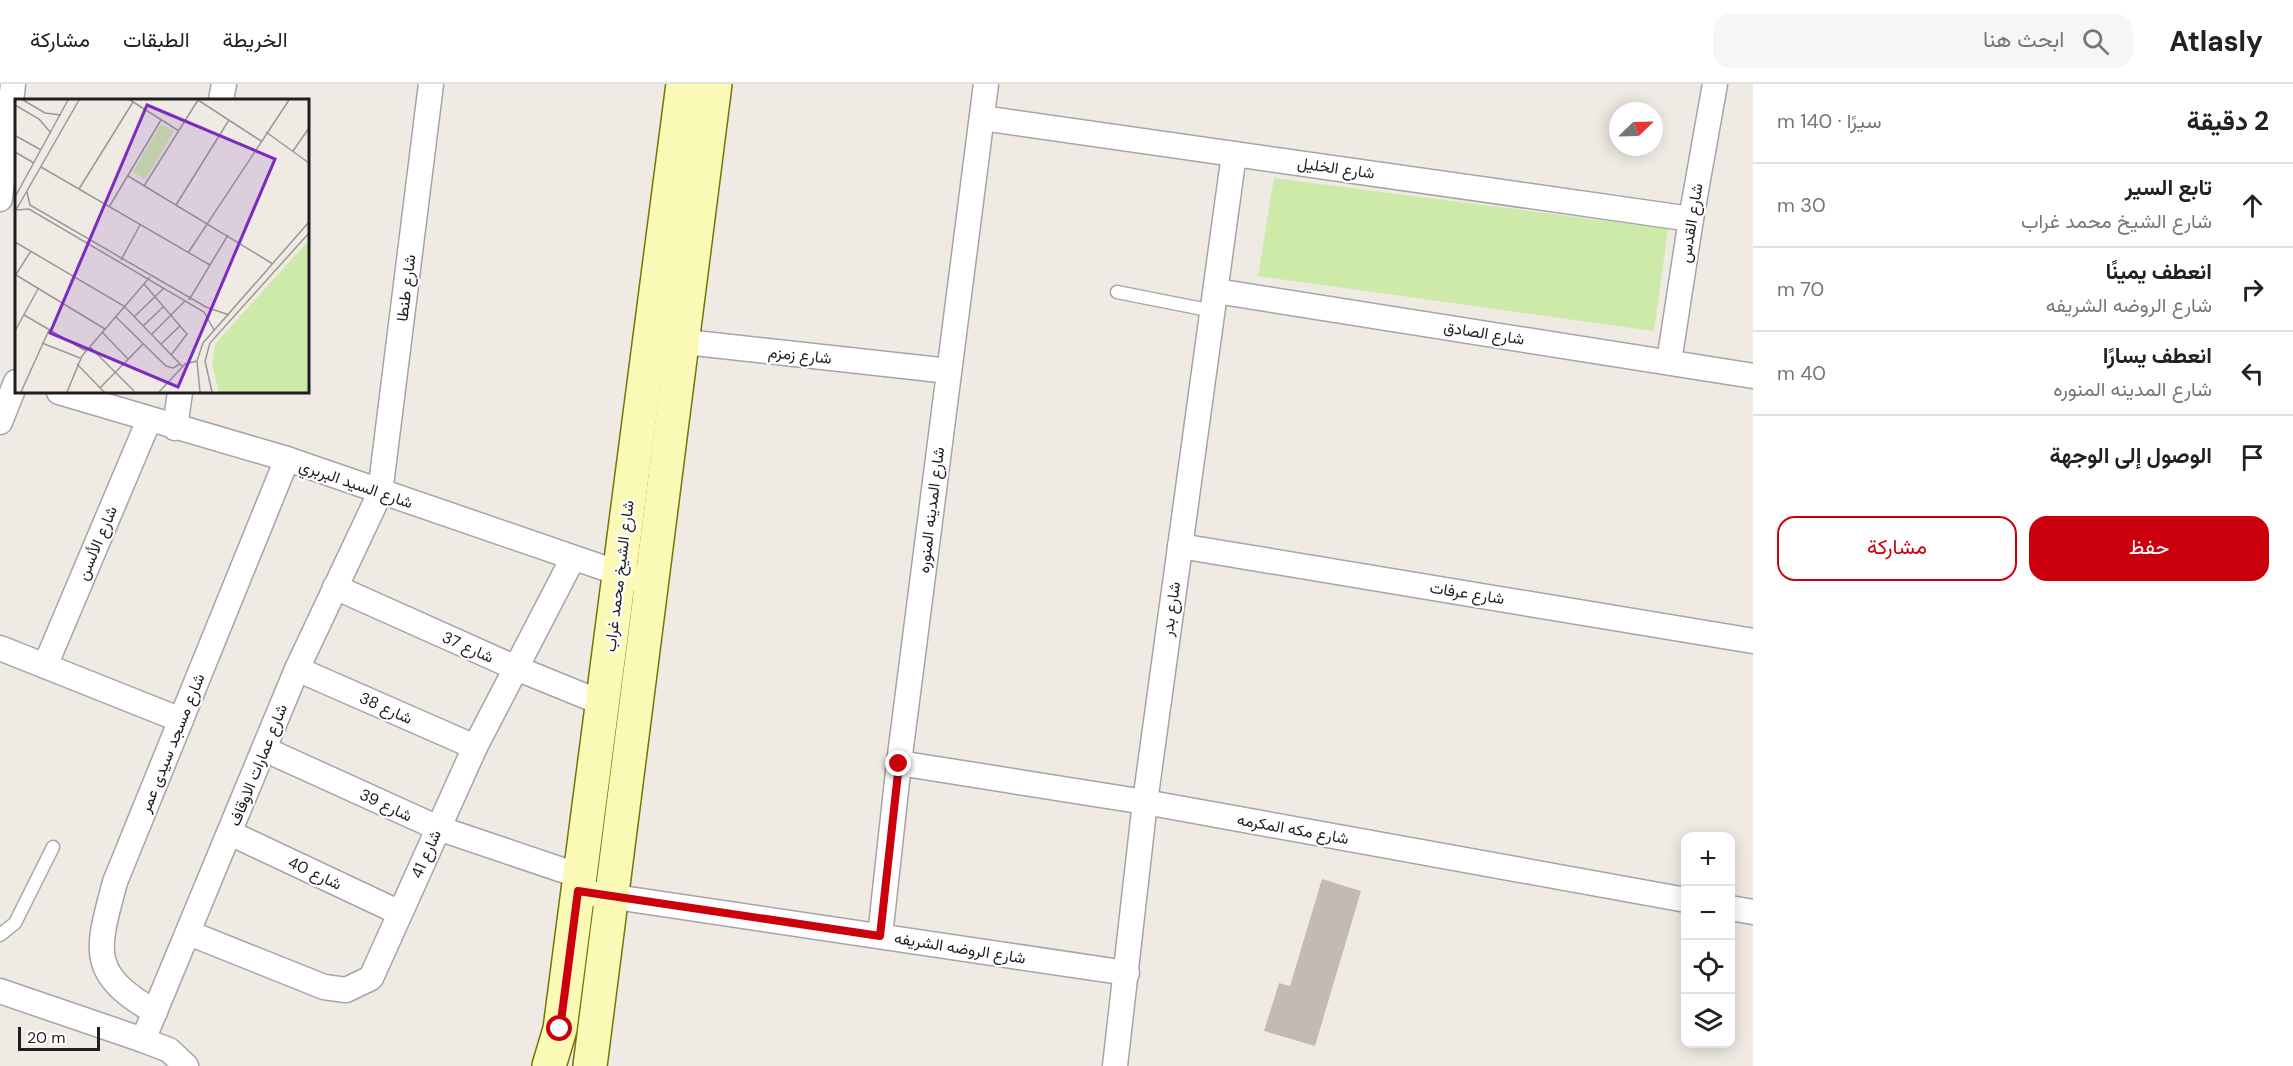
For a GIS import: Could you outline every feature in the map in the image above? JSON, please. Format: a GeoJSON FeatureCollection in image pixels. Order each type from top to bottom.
{"type":"FeatureCollection","features":[{"type":"Feature","properties":{"kind":"main road","name":"شارع الشيخ محمد غراب"},"geometry":{"type":"LineString","coordinates":[[549,1066],[560,1029],[683,84]]}},
{"type":"Feature","properties":{"kind":"main road","name":"شارع الشيخ محمد غراب"},"geometry":{"type":"LineString","coordinates":[[590,1066],[716,84]]}},
{"type":"Feature","properties":{"kind":"street"},"geometry":{"type":"LineString","coordinates":[[0,200],[13,84]]}},
{"type":"Feature","properties":{"kind":"street"},"geometry":{"type":"LineString","coordinates":[[221,99],[224,84]]}},
{"type":"Feature","properties":{"kind":"street","name":"شارع طنطا"},"geometry":{"type":"LineString","coordinates":[[380,493],[431,84]]}},
{"type":"Feature","properties":{"kind":"street","name":"شارع المدينه المنوره"},"geometry":{"type":"LineString","coordinates":[[880,936],[899,764],[986,84]]}},
{"type":"Feature","properties":{"kind":"street","name":"شارع القدس"},"geometry":{"type":"LineString","coordinates":[[1669,362],[1690,219],[1715,84]]}},
{"type":"Feature","properties":{"kind":"street","name":"شارع الخليل"},"geometry":{"type":"LineString","coordinates":[[982,118],[1690,219]]}},
{"type":"Feature","properties":{"kind":"street","name":"شارع بدر"},"geometry":{"type":"LineString","coordinates":[[1115,1066],[1145,802],[1234,154]]}},
{"type":"Feature","properties":{"kind":"street","name":"شارع الصادق"},"geometry":{"type":"LineString","coordinates":[[1214,301],[1669,362],[1753,376]]}},
{"type":"Feature","properties":{"kind":"street","name":"شارع زمزم"},"geometry":{"type":"LineString","coordinates":[[650,338],[949,371]]}},
{"type":"Feature","properties":{"kind":"street"},"geometry":{"type":"LineString","coordinates":[[0,373],[15,380]]}},
{"type":"Feature","properties":{"kind":"street"},"geometry":{"type":"LineString","coordinates":[[0,422],[15,383]]}},
{"type":"Feature","properties":{"kind":"street","name":"شارع السيد البربري"},"geometry":{"type":"LineString","coordinates":[[62,393],[175,428],[287,459],[651,585]]}},
{"type":"Feature","properties":{"kind":"street"},"geometry":{"type":"LineString","coordinates":[[175,428],[180,393]]}},
{"type":"Feature","properties":{"kind":"street","name":"شارع الألسن"},"geometry":{"type":"LineString","coordinates":[[45,666],[149,420]]}},
{"type":"Feature","properties":{"kind":"street","name":"شارع مسجد سيدى عمر"},"geometry":{"type":"LineString","coordinates":[[155,1012],[132,999],[109,977],[101,953],[103,928],[115,882],[287,459]]}},
{"type":"Feature","properties":{"kind":"street","name":"شارع عمارات الاوقاف"},"geometry":{"type":"LineString","coordinates":[[143,1040],[297,669],[380,493]]}},
{"type":"Feature","properties":{"kind":"street","name":"شارع عرفات"},"geometry":{"type":"LineString","coordinates":[[1180,546],[1753,641]]}},
{"type":"Feature","properties":{"kind":"street","name":"شارع 41"},"geometry":{"type":"LineString","coordinates":[[189,933],[324,987],[346,990],[371,978],[475,747],[573,558]]}},
{"type":"Feature","properties":{"kind":"street","name":"شارع 37"},"geometry":{"type":"LineString","coordinates":[[335,587],[516,668],[602,703]]}},
{"type":"Feature","properties":{"kind":"street"},"geometry":{"type":"LineString","coordinates":[[0,648],[181,720]]}},
{"type":"Feature","properties":{"kind":"street","name":"شارع 38"},"geometry":{"type":"LineString","coordinates":[[297,669],[475,747]]}},
{"type":"Feature","properties":{"kind":"street","name":"شارع 39"},"geometry":{"type":"LineString","coordinates":[[264,749],[438,828],[579,884]]}},
{"type":"Feature","properties":{"kind":"street","name":"شارع مكه المكرمه"},"geometry":{"type":"LineString","coordinates":[[899,764],[1145,802],[1681,899]]}},
{"type":"Feature","properties":{"kind":"street","name":"شارع 40"},"geometry":{"type":"LineString","coordinates":[[230,833],[400,913]]}},
{"type":"Feature","properties":{"kind":"street","name":"شارع الروضه الشريفه"},"geometry":{"type":"LineString","coordinates":[[579,884],[610,896],[1127,973]]}},
{"type":"Feature","properties":{"kind":"street"},"geometry":{"type":"LineString","coordinates":[[1735,909],[1753,912]]}},
{"type":"Feature","properties":{"kind":"street"},"geometry":{"type":"LineString","coordinates":[[0,992],[169,1050],[186,1066]]}},
{"type":"Feature","properties":{"kind":"lane"},"geometry":{"type":"LineString","coordinates":[[1117,292],[1214,301]]}},
{"type":"Feature","properties":{"kind":"lane"},"geometry":{"type":"LineString","coordinates":[[0,935],[15,923],[53,847]]}},
{"type":"Feature","properties":{"kind":"green space"},"geometry":{"type":"Polygon","coordinates":[[[1274,178],[1668,229],[1654,331],[1258,276],[1274,178]]]}},
{"type":"Feature","properties":{"kind":"building"},"geometry":{"type":"Polygon","coordinates":[[[1322,879],[1361,891],[1315,1046],[1264,1031],[1279,983],[1290,986],[1322,879]]]}},
{"type":"Feature","properties":{"kind":"route"},"geometry":{"type":"LineString","coordinates":[[560,1029],[578,891],[880,936],[899,764]]}}]}
